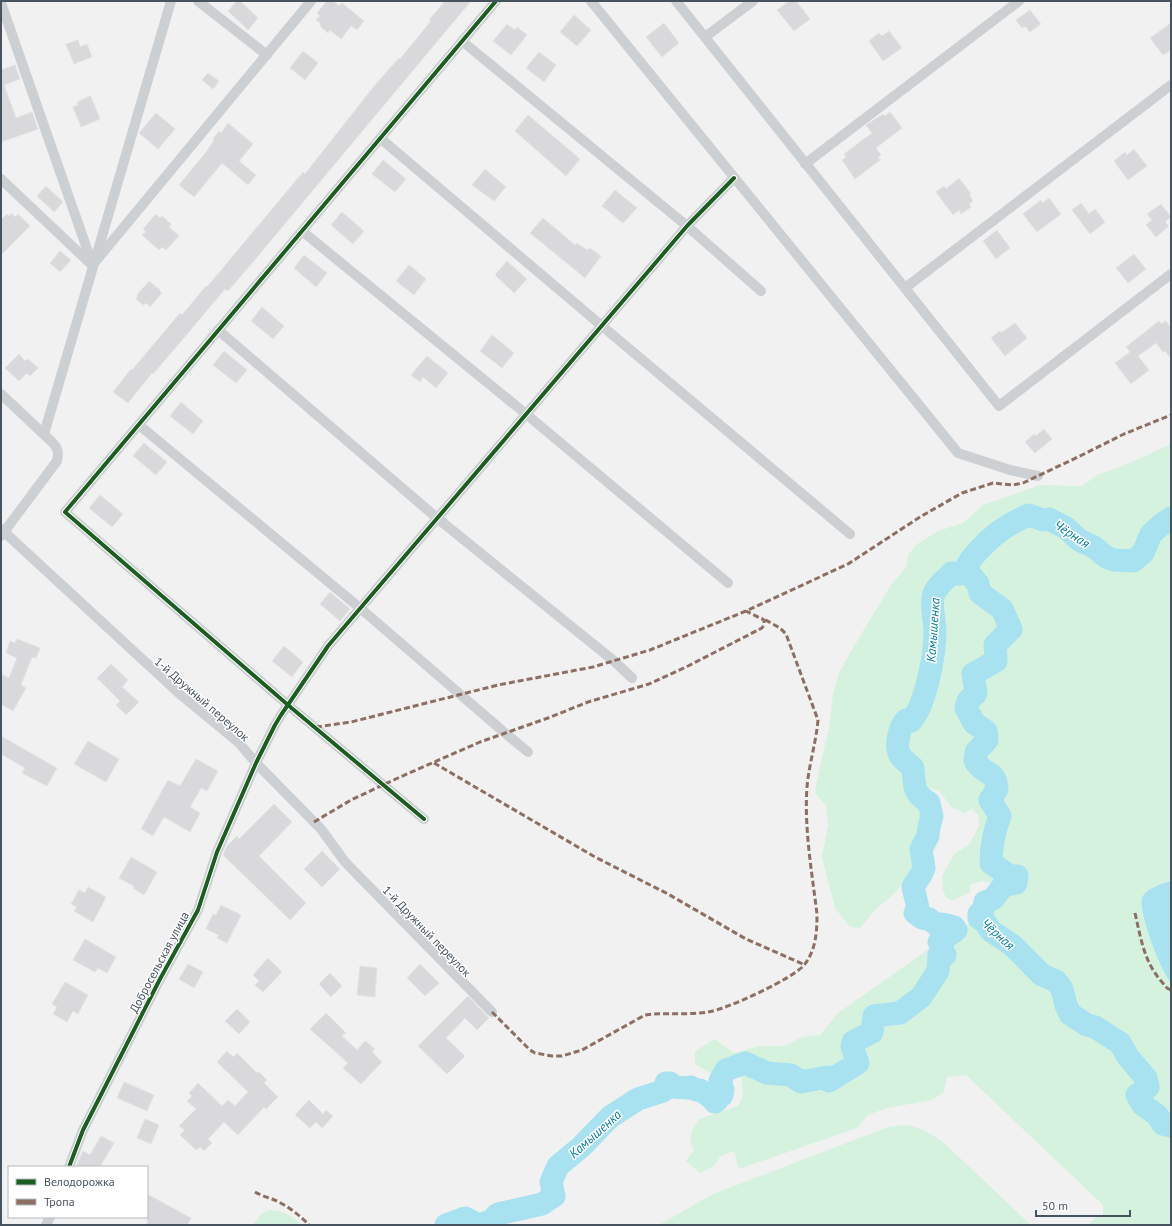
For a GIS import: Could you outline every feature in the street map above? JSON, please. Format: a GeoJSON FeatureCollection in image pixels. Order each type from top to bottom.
{"type":"FeatureCollection","features":[{"type":"Feature","properties":{"kind":"street"},"geometry":{"type":"LineString","coordinates":[[44,434],[92,266],[171,1]]}},
{"type":"Feature","properties":{"kind":"street"},"geometry":{"type":"LineString","coordinates":[[198,1],[267,55]]}},
{"type":"Feature","properties":{"kind":"street"},"geometry":{"type":"LineString","coordinates":[[92,266],[311,1]]}},
{"type":"Feature","properties":{"kind":"street"},"geometry":{"type":"LineString","coordinates":[[424,819],[288,705],[65,512],[496,1]]}},
{"type":"Feature","properties":{"kind":"street"},"geometry":{"type":"LineString","coordinates":[[591,1],[958,453],[1010,470],[1038,476]]}},
{"type":"Feature","properties":{"kind":"street"},"geometry":{"type":"LineString","coordinates":[[676,1],[998,406],[1171,274]]}},
{"type":"Feature","properties":{"kind":"street"},"geometry":{"type":"LineString","coordinates":[[705,37],[753,1]]}},
{"type":"Feature","properties":{"kind":"street"},"geometry":{"type":"LineString","coordinates":[[805,164],[1019,1]]}},
{"type":"Feature","properties":{"kind":"street"},"geometry":{"type":"LineString","coordinates":[[1,3],[92,266]]}},
{"type":"Feature","properties":{"kind":"street"},"geometry":{"type":"LineString","coordinates":[[462,41],[687,226],[761,291]]}},
{"type":"Feature","properties":{"kind":"street"},"geometry":{"type":"LineString","coordinates":[[905,288],[1171,85]]}},
{"type":"Feature","properties":{"kind":"street"},"geometry":{"type":"LineString","coordinates":[[380,138],[850,534]]}},
{"type":"Feature","properties":{"kind":"street","name":"Добросельская улица"},"geometry":{"type":"LineString","coordinates":[[69,1166],[83,1130],[160,979],[198,910],[217,852],[274,725],[328,646],[687,226],[734,178]]}},
{"type":"Feature","properties":{"kind":"street"},"geometry":{"type":"LineString","coordinates":[[1,180],[92,266]]}},
{"type":"Feature","properties":{"kind":"street"},"geometry":{"type":"LineString","coordinates":[[302,231],[526,414],[728,583]]}},
{"type":"Feature","properties":{"kind":"street"},"geometry":{"type":"LineString","coordinates":[[218,330],[437,518],[614,661],[632,678]]}},
{"type":"Feature","properties":{"kind":"street"},"geometry":{"type":"LineString","coordinates":[[1,394],[44,434],[57,448],[59,454],[57,461],[2,532]]}},
{"type":"Feature","properties":{"kind":"street"},"geometry":{"type":"LineString","coordinates":[[139,425],[360,608],[528,752]]}},
{"type":"Feature","properties":{"kind":"street","name":"1-й Дружный переулок"},"geometry":{"type":"LineString","coordinates":[[2,532],[181,695],[239,743],[256,763],[321,829],[345,862],[492,1012]]}},
{"type":"Feature","properties":{"kind":"green space"},"geometry":{"type":"Polygon","coordinates":[[[1171,444],[1171,1225],[1088,1225],[1094,1219],[1103,1215],[1103,1205],[966,1075],[947,1077],[944,1092],[932,1100],[887,1108],[868,1115],[857,1128],[739,1169],[734,1151],[721,1156],[713,1167],[700,1173],[686,1161],[694,1150],[690,1143],[692,1130],[699,1119],[738,1106],[743,1095],[741,1076],[726,1070],[713,1075],[695,1064],[695,1051],[715,1039],[734,1053],[758,1046],[784,1046],[802,1037],[820,1035],[838,1013],[956,930],[979,918],[979,914],[983,910],[985,902],[993,899],[1003,886],[1016,883],[1017,876],[1010,876],[997,884],[981,881],[970,885],[970,892],[953,901],[946,898],[943,890],[942,876],[954,854],[969,845],[979,826],[978,815],[972,809],[965,813],[952,808],[939,791],[926,787],[921,782],[918,772],[914,769],[914,785],[920,796],[929,803],[932,816],[928,836],[921,849],[924,868],[922,873],[902,883],[894,894],[876,909],[860,928],[850,927],[835,908],[822,857],[828,825],[826,805],[815,793],[829,728],[833,694],[839,673],[891,585],[906,567],[908,555],[916,545],[938,531],[963,523],[983,505],[1040,485],[1082,486],[1097,475],[1123,466],[1171,444]]]}},
{"type":"Feature","properties":{"kind":"green space"},"geometry":{"type":"Polygon","coordinates":[[[906,1125],[926,1131],[944,1143],[1031,1225],[659,1225],[713,1194],[888,1127],[906,1125]]]}},
{"type":"Feature","properties":{"kind":"green space"},"geometry":{"type":"Polygon","coordinates":[[[269,1210],[287,1214],[302,1225],[253,1225],[262,1213],[269,1210]]]}},
{"type":"Feature","properties":{"kind":"water"},"geometry":{"type":"Polygon","coordinates":[[[1171,881],[1171,982],[1156,954],[1151,941],[1143,915],[1142,898],[1147,892],[1155,887],[1171,881]]]}},
{"type":"Feature","properties":{"kind":"building"},"geometry":{"type":"Polygon","coordinates":[[[237,1],[240,1],[258,18],[248,30],[228,11],[237,1]]]}},
{"type":"Feature","properties":{"kind":"building"},"geometry":{"type":"Polygon","coordinates":[[[327,1],[333,1],[339,6],[342,3],[364,21],[357,30],[351,26],[341,39],[330,30],[328,33],[316,20],[320,16],[317,13],[327,1]]]}},
{"type":"Feature","properties":{"kind":"building"},"geometry":{"type":"Polygon","coordinates":[[[445,1],[471,1],[253,262],[228,291],[225,289],[128,403],[113,392],[180,313],[182,315],[206,286],[207,287],[303,172],[305,174],[375,85],[399,58],[400,59],[431,21],[429,20],[445,1]]]}},
{"type":"Feature","properties":{"kind":"building"},"geometry":{"type":"Polygon","coordinates":[[[789,1],[796,1],[810,19],[794,31],[777,10],[789,1]]]}},
{"type":"Feature","properties":{"kind":"building"},"geometry":{"type":"Polygon","coordinates":[[[1030,10],[1041,24],[1030,32],[1025,26],[1022,28],[1016,20],[1030,10]]]}},
{"type":"Feature","properties":{"kind":"building"},"geometry":{"type":"Polygon","coordinates":[[[574,15],[591,30],[577,46],[560,32],[574,15]]]}},
{"type":"Feature","properties":{"kind":"building"},"geometry":{"type":"Polygon","coordinates":[[[664,23],[679,43],[662,57],[646,37],[664,23]]]}},
{"type":"Feature","properties":{"kind":"building"},"geometry":{"type":"Polygon","coordinates":[[[1171,23],[1171,50],[1163,55],[1150,38],[1171,23]]]}},
{"type":"Feature","properties":{"kind":"building"},"geometry":{"type":"Polygon","coordinates":[[[507,24],[515,30],[517,27],[527,35],[511,55],[493,41],[507,24]]]}},
{"type":"Feature","properties":{"kind":"building"},"geometry":{"type":"Polygon","coordinates":[[[889,31],[902,48],[883,61],[869,41],[879,33],[882,36],[889,31]]]}},
{"type":"Feature","properties":{"kind":"building"},"geometry":{"type":"Polygon","coordinates":[[[78,40],[80,47],[87,44],[92,57],[74,64],[66,44],[78,40]]]}},
{"type":"Feature","properties":{"kind":"building"},"geometry":{"type":"Polygon","coordinates":[[[303,51],[318,63],[305,80],[290,68],[303,51]]]}},
{"type":"Feature","properties":{"kind":"building"},"geometry":{"type":"Polygon","coordinates":[[[539,52],[556,65],[544,82],[526,68],[539,52]]]}},
{"type":"Feature","properties":{"kind":"building"},"geometry":{"type":"Polygon","coordinates":[[[15,65],[20,79],[4,85],[16,118],[32,112],[38,129],[1,142],[1,70],[15,65]]]}},
{"type":"Feature","properties":{"kind":"building"},"geometry":{"type":"Polygon","coordinates":[[[208,73],[219,81],[213,89],[202,80],[208,73]]]}},
{"type":"Feature","properties":{"kind":"building"},"geometry":{"type":"Polygon","coordinates":[[[90,96],[100,119],[81,127],[73,107],[78,105],[77,102],[90,96]]]}},
{"type":"Feature","properties":{"kind":"building"},"geometry":{"type":"Polygon","coordinates":[[[890,112],[902,128],[876,148],[881,155],[878,157],[880,160],[855,179],[842,160],[846,157],[844,154],[872,133],[866,125],[883,114],[885,116],[890,112]]]}},
{"type":"Feature","properties":{"kind":"building"},"geometry":{"type":"Polygon","coordinates":[[[156,113],[175,129],[158,149],[139,133],[156,113]]]}},
{"type":"Feature","properties":{"kind":"building"},"geometry":{"type":"Polygon","coordinates":[[[528,115],[580,159],[566,176],[515,131],[528,115]]]}},
{"type":"Feature","properties":{"kind":"building"},"geometry":{"type":"Polygon","coordinates":[[[228,123],[253,144],[239,161],[256,175],[248,185],[222,163],[194,197],[179,185],[207,151],[219,131],[221,133],[228,123]]]}},
{"type":"Feature","properties":{"kind":"building"},"geometry":{"type":"Polygon","coordinates":[[[1134,149],[1147,166],[1128,180],[1114,161],[1125,152],[1127,155],[1134,149]]]}},
{"type":"Feature","properties":{"kind":"building"},"geometry":{"type":"Polygon","coordinates":[[[383,160],[406,179],[395,192],[372,174],[383,160]]]}},
{"type":"Feature","properties":{"kind":"building"},"geometry":{"type":"Polygon","coordinates":[[[485,169],[506,187],[494,201],[472,185],[485,169]]]}},
{"type":"Feature","properties":{"kind":"building"},"geometry":{"type":"Polygon","coordinates":[[[959,178],[971,194],[969,195],[973,201],[969,204],[971,207],[961,214],[959,210],[953,215],[936,192],[944,186],[946,189],[959,178]]]}},
{"type":"Feature","properties":{"kind":"building"},"geometry":{"type":"Polygon","coordinates":[[[46,186],[63,202],[54,212],[37,196],[46,186]]]}},
{"type":"Feature","properties":{"kind":"building"},"geometry":{"type":"Polygon","coordinates":[[[615,190],[637,208],[623,223],[602,206],[615,190]]]}},
{"type":"Feature","properties":{"kind":"building"},"geometry":{"type":"Polygon","coordinates":[[[1049,198],[1061,214],[1037,232],[1023,214],[1041,200],[1043,203],[1049,198]]]}},
{"type":"Feature","properties":{"kind":"building"},"geometry":{"type":"Polygon","coordinates":[[[1081,203],[1089,214],[1095,209],[1105,222],[1090,234],[1072,210],[1081,203]]]}},
{"type":"Feature","properties":{"kind":"building"},"geometry":{"type":"Polygon","coordinates":[[[1161,204],[1171,217],[1165,222],[1169,226],[1156,237],[1146,225],[1152,220],[1147,214],[1161,204]]]}},
{"type":"Feature","properties":{"kind":"building"},"geometry":{"type":"Polygon","coordinates":[[[342,212],[364,231],[353,244],[331,225],[342,212]]]}},
{"type":"Feature","properties":{"kind":"building"},"geometry":{"type":"Polygon","coordinates":[[[12,213],[15,217],[18,214],[30,226],[1,255],[1,220],[7,214],[9,216],[12,213]]]}},
{"type":"Feature","properties":{"kind":"building"},"geometry":{"type":"Polygon","coordinates":[[[156,214],[160,218],[162,216],[171,224],[169,227],[179,236],[166,250],[162,247],[159,250],[142,235],[146,232],[143,229],[156,214]]]}},
{"type":"Feature","properties":{"kind":"building"},"geometry":{"type":"Polygon","coordinates":[[[543,218],[575,245],[576,243],[587,250],[590,248],[601,256],[585,278],[530,233],[543,218]]]}},
{"type":"Feature","properties":{"kind":"building"},"geometry":{"type":"Polygon","coordinates":[[[997,230],[1010,248],[996,259],[983,241],[997,230]]]}},
{"type":"Feature","properties":{"kind":"building"},"geometry":{"type":"Polygon","coordinates":[[[60,251],[71,260],[60,272],[50,263],[60,251]]]}},
{"type":"Feature","properties":{"kind":"building"},"geometry":{"type":"Polygon","coordinates":[[[1134,254],[1146,269],[1128,283],[1116,268],[1134,254]]]}},
{"type":"Feature","properties":{"kind":"building"},"geometry":{"type":"Polygon","coordinates":[[[304,255],[327,273],[316,287],[294,268],[304,255]]]}},
{"type":"Feature","properties":{"kind":"building"},"geometry":{"type":"Polygon","coordinates":[[[507,261],[527,279],[514,293],[495,275],[507,261]]]}},
{"type":"Feature","properties":{"kind":"building"},"geometry":{"type":"Polygon","coordinates":[[[409,265],[426,279],[414,295],[396,281],[409,265]]]}},
{"type":"Feature","properties":{"kind":"building"},"geometry":{"type":"Polygon","coordinates":[[[149,281],[162,293],[150,307],[146,303],[143,305],[136,299],[138,296],[137,295],[149,281]]]}},
{"type":"Feature","properties":{"kind":"building"},"geometry":{"type":"Polygon","coordinates":[[[262,307],[284,326],[273,339],[251,321],[262,307]]]}},
{"type":"Feature","properties":{"kind":"building"},"geometry":{"type":"Polygon","coordinates":[[[1159,321],[1161,324],[1166,321],[1171,328],[1171,358],[1165,351],[1163,352],[1156,343],[1138,356],[1149,370],[1131,384],[1115,363],[1130,352],[1126,347],[1159,321]]]}},
{"type":"Feature","properties":{"kind":"building"},"geometry":{"type":"Polygon","coordinates":[[[1015,323],[1027,338],[1005,356],[991,338],[1015,323]]]}},
{"type":"Feature","properties":{"kind":"building"},"geometry":{"type":"Polygon","coordinates":[[[492,335],[514,353],[502,368],[480,351],[492,335]]]}},
{"type":"Feature","properties":{"kind":"building"},"geometry":{"type":"Polygon","coordinates":[[[224,351],[247,370],[236,383],[213,365],[224,351]]]}},
{"type":"Feature","properties":{"kind":"building"},"geometry":{"type":"Polygon","coordinates":[[[19,354],[25,361],[27,359],[29,360],[38,368],[30,376],[27,373],[19,381],[5,368],[19,354]]]}},
{"type":"Feature","properties":{"kind":"building"},"geometry":{"type":"Polygon","coordinates":[[[427,356],[448,373],[436,388],[423,377],[420,382],[411,375],[427,356]]]}},
{"type":"Feature","properties":{"kind":"building"},"geometry":{"type":"Polygon","coordinates":[[[181,402],[203,421],[193,434],[170,416],[181,402]]]}},
{"type":"Feature","properties":{"kind":"building"},"geometry":{"type":"Polygon","coordinates":[[[1044,429],[1052,439],[1035,453],[1025,442],[1034,434],[1036,436],[1044,429]]]}},
{"type":"Feature","properties":{"kind":"building"},"geometry":{"type":"Polygon","coordinates":[[[144,443],[167,462],[156,475],[133,456],[144,443]]]}},
{"type":"Feature","properties":{"kind":"building"},"geometry":{"type":"Polygon","coordinates":[[[100,495],[123,514],[112,527],[89,508],[100,495]]]}},
{"type":"Feature","properties":{"kind":"building"},"geometry":{"type":"Polygon","coordinates":[[[330,592],[350,609],[340,621],[320,604],[330,592]]]}},
{"type":"Feature","properties":{"kind":"building"},"geometry":{"type":"Polygon","coordinates":[[[17,639],[40,648],[36,658],[32,657],[21,685],[26,688],[13,711],[1,704],[1,674],[9,678],[17,658],[6,653],[10,641],[15,643],[17,639]]]}},
{"type":"Feature","properties":{"kind":"building"},"geometry":{"type":"Polygon","coordinates":[[[284,646],[303,662],[292,677],[272,661],[284,646]]]}},
{"type":"Feature","properties":{"kind":"building"},"geometry":{"type":"Polygon","coordinates":[[[111,664],[128,680],[122,687],[139,702],[126,715],[116,705],[120,701],[97,678],[111,664]]]}},
{"type":"Feature","properties":{"kind":"building"},"geometry":{"type":"Polygon","coordinates":[[[1,736],[57,768],[47,786],[22,773],[25,768],[1,754],[1,736]]]}},
{"type":"Feature","properties":{"kind":"building"},"geometry":{"type":"Polygon","coordinates":[[[88,741],[119,759],[106,782],[74,764],[88,741]]]}},
{"type":"Feature","properties":{"kind":"building"},"geometry":{"type":"Polygon","coordinates":[[[196,759],[218,771],[207,791],[201,788],[190,807],[200,813],[190,832],[164,817],[153,836],[141,829],[168,780],[180,786],[196,759]]]}},
{"type":"Feature","properties":{"kind":"building"},"geometry":{"type":"Polygon","coordinates":[[[274,804],[292,822],[259,856],[306,903],[290,920],[223,855],[227,846],[237,836],[239,839],[274,804]]]}},
{"type":"Feature","properties":{"kind":"building"},"geometry":{"type":"Polygon","coordinates":[[[322,851],[340,869],[322,887],[304,869],[322,851]]]}},
{"type":"Feature","properties":{"kind":"building"},"geometry":{"type":"Polygon","coordinates":[[[131,857],[157,872],[144,895],[133,888],[134,886],[119,878],[131,857]]]}},
{"type":"Feature","properties":{"kind":"building"},"geometry":{"type":"Polygon","coordinates":[[[88,887],[106,897],[93,922],[74,911],[77,907],[71,904],[79,890],[85,893],[88,887]]]}},
{"type":"Feature","properties":{"kind":"building"},"geometry":{"type":"Polygon","coordinates":[[[221,905],[241,915],[227,943],[217,938],[219,935],[206,929],[213,914],[216,915],[221,905]]]}},
{"type":"Feature","properties":{"kind":"building"},"geometry":{"type":"Polygon","coordinates":[[[85,939],[116,957],[107,973],[98,968],[95,972],[73,960],[85,939]]]}},
{"type":"Feature","properties":{"kind":"building"},"geometry":{"type":"Polygon","coordinates":[[[268,958],[282,972],[263,992],[255,985],[259,981],[253,975],[268,958]]]}},
{"type":"Feature","properties":{"kind":"building"},"geometry":{"type":"Polygon","coordinates":[[[188,964],[203,972],[194,988],[179,979],[188,964]]]}},
{"type":"Feature","properties":{"kind":"building"},"geometry":{"type":"Polygon","coordinates":[[[420,964],[439,983],[425,996],[407,978],[420,964]]]}},
{"type":"Feature","properties":{"kind":"building"},"geometry":{"type":"Polygon","coordinates":[[[360,966],[377,968],[375,997],[357,995],[360,966]]]}},
{"type":"Feature","properties":{"kind":"building"},"geometry":{"type":"Polygon","coordinates":[[[330,973],[342,986],[331,997],[319,984],[330,973]]]}},
{"type":"Feature","properties":{"kind":"building"},"geometry":{"type":"Polygon","coordinates":[[[65,982],[88,995],[78,1014],[73,1011],[67,1022],[53,1014],[57,1007],[52,1004],[65,982]]]}},
{"type":"Feature","properties":{"kind":"building"},"geometry":{"type":"Polygon","coordinates":[[[468,996],[489,1018],[477,1030],[465,1018],[446,1038],[465,1056],[447,1074],[418,1046],[468,996]]]}},
{"type":"Feature","properties":{"kind":"building"},"geometry":{"type":"Polygon","coordinates":[[[237,1009],[250,1022],[239,1034],[225,1021],[237,1009]]]}},
{"type":"Feature","properties":{"kind":"building"},"geometry":{"type":"Polygon","coordinates":[[[326,1013],[346,1033],[342,1036],[357,1050],[365,1041],[375,1049],[372,1052],[382,1062],[361,1084],[343,1068],[348,1063],[310,1029],[326,1013]]]}},
{"type":"Feature","properties":{"kind":"building"},"geometry":{"type":"Polygon","coordinates":[[[227,1051],[233,1057],[237,1053],[257,1073],[259,1072],[267,1080],[264,1083],[278,1097],[266,1109],[264,1107],[238,1135],[224,1122],[208,1139],[212,1143],[204,1151],[200,1147],[196,1150],[180,1135],[185,1130],[179,1126],[196,1109],[187,1101],[192,1096],[189,1093],[198,1083],[222,1106],[228,1100],[235,1106],[248,1092],[217,1062],[227,1051]]]}},
{"type":"Feature","properties":{"kind":"building"},"geometry":{"type":"Polygon","coordinates":[[[124,1082],[154,1095],[147,1111],[117,1098],[124,1082]]]}},
{"type":"Feature","properties":{"kind":"building"},"geometry":{"type":"Polygon","coordinates":[[[309,1100],[323,1114],[326,1110],[333,1116],[322,1128],[316,1122],[310,1128],[295,1115],[309,1100]]]}},
{"type":"Feature","properties":{"kind":"building"},"geometry":{"type":"Polygon","coordinates":[[[145,1119],[159,1125],[151,1144],[137,1138],[145,1119]]]}},
{"type":"Feature","properties":{"kind":"building"},"geometry":{"type":"Polygon","coordinates":[[[101,1136],[114,1143],[101,1166],[76,1166],[83,1151],[90,1155],[101,1136]]]}},
{"type":"Feature","properties":{"kind":"building"},"geometry":{"type":"Polygon","coordinates":[[[148,1195],[191,1218],[187,1225],[147,1225],[148,1195]]]}},
{"type":"Feature","properties":{"kind":"waterway","name":"Чёрная"},"geometry":{"type":"LineString","coordinates":[[1171,518],[1151,534],[1143,553],[1133,561],[1114,560],[1106,557],[1094,547],[1079,540],[1066,528],[1049,519],[1043,520],[1029,515],[1008,525],[989,539],[971,559],[966,569],[978,584],[980,593],[1002,609],[1011,629],[995,645],[996,661],[973,674],[976,693],[968,701],[966,708],[974,723],[986,731],[987,740],[976,752],[975,761],[981,768],[993,776],[996,782],[997,789],[990,800],[1000,816],[993,839],[991,863],[1010,876],[1017,876],[1016,883],[1003,886],[993,899],[985,902],[983,910],[979,914],[979,918],[985,922],[991,931],[1012,945],[1042,975],[1056,981],[1062,989],[1070,1014],[1087,1025],[1095,1027],[1120,1043],[1128,1057],[1146,1078],[1148,1087],[1137,1095],[1143,1105],[1157,1115],[1163,1124],[1171,1126]]}},
{"type":"Feature","properties":{"kind":"waterway","name":"Камышенка"},"geometry":{"type":"LineString","coordinates":[[446,1225],[465,1218],[478,1225],[491,1221],[498,1214],[542,1204],[554,1196],[551,1182],[558,1166],[581,1147],[610,1117],[638,1099],[663,1091],[666,1083],[670,1083],[673,1087],[691,1087],[696,1090],[700,1090],[715,1102],[718,1099],[718,1096],[722,1095],[723,1090],[720,1081],[726,1070],[745,1063],[767,1073],[791,1075],[801,1082],[827,1077],[829,1081],[858,1063],[852,1047],[853,1042],[872,1032],[874,1016],[900,1013],[921,997],[938,971],[939,955],[945,955],[939,942],[956,930],[954,927],[942,924],[938,926],[929,919],[922,918],[915,913],[918,908],[913,887],[924,868],[921,849],[928,836],[932,816],[929,803],[920,796],[915,788],[913,768],[901,757],[899,753],[898,738],[903,723],[906,720],[911,721],[916,713],[921,703],[929,678],[935,641],[932,605],[934,593],[952,573],[960,574],[966,569]]}},
{"type":"Feature","properties":{"kind":"marked path"},"geometry":{"type":"LineString","coordinates":[[316,727],[351,722],[498,685],[593,667],[650,650],[746,611],[848,564],[920,517],[962,493],[993,483],[1013,485],[1023,483],[1124,434],[1171,415]]}},
{"type":"Feature","properties":{"kind":"marked path"},"geometry":{"type":"LineString","coordinates":[[314,822],[351,800],[480,742],[588,702],[649,684],[688,666],[762,628],[764,625],[764,620],[746,611]]}},
{"type":"Feature","properties":{"kind":"marked path"},"geometry":{"type":"LineString","coordinates":[[492,1012],[530,1050],[535,1053],[562,1056],[582,1050],[645,1015],[701,1013],[729,1006],[774,985],[799,970],[805,964],[814,946],[817,927],[806,803],[808,778],[818,720],[786,634],[780,628],[762,618]]}},
{"type":"Feature","properties":{"kind":"marked path"},"geometry":{"type":"LineString","coordinates":[[434,763],[595,857],[668,894],[746,939],[805,965]]}},
{"type":"Feature","properties":{"kind":"marked path"},"geometry":{"type":"LineString","coordinates":[[1135,913],[1141,941],[1147,958],[1156,974],[1166,987],[1171,990]]}},
{"type":"Feature","properties":{"kind":"marked path"},"geometry":{"type":"LineString","coordinates":[[255,1192],[287,1207],[309,1225]]}},
{"type":"Feature","properties":{"kind":"cycle path"},"geometry":{"type":"LineString","coordinates":[[424,819],[288,705],[65,512],[496,1]]}},
{"type":"Feature","properties":{"kind":"cycle path"},"geometry":{"type":"LineString","coordinates":[[69,1166],[83,1130],[160,979],[198,910],[217,852],[256,763],[281,715],[328,646],[687,226],[734,178]]}}]}
